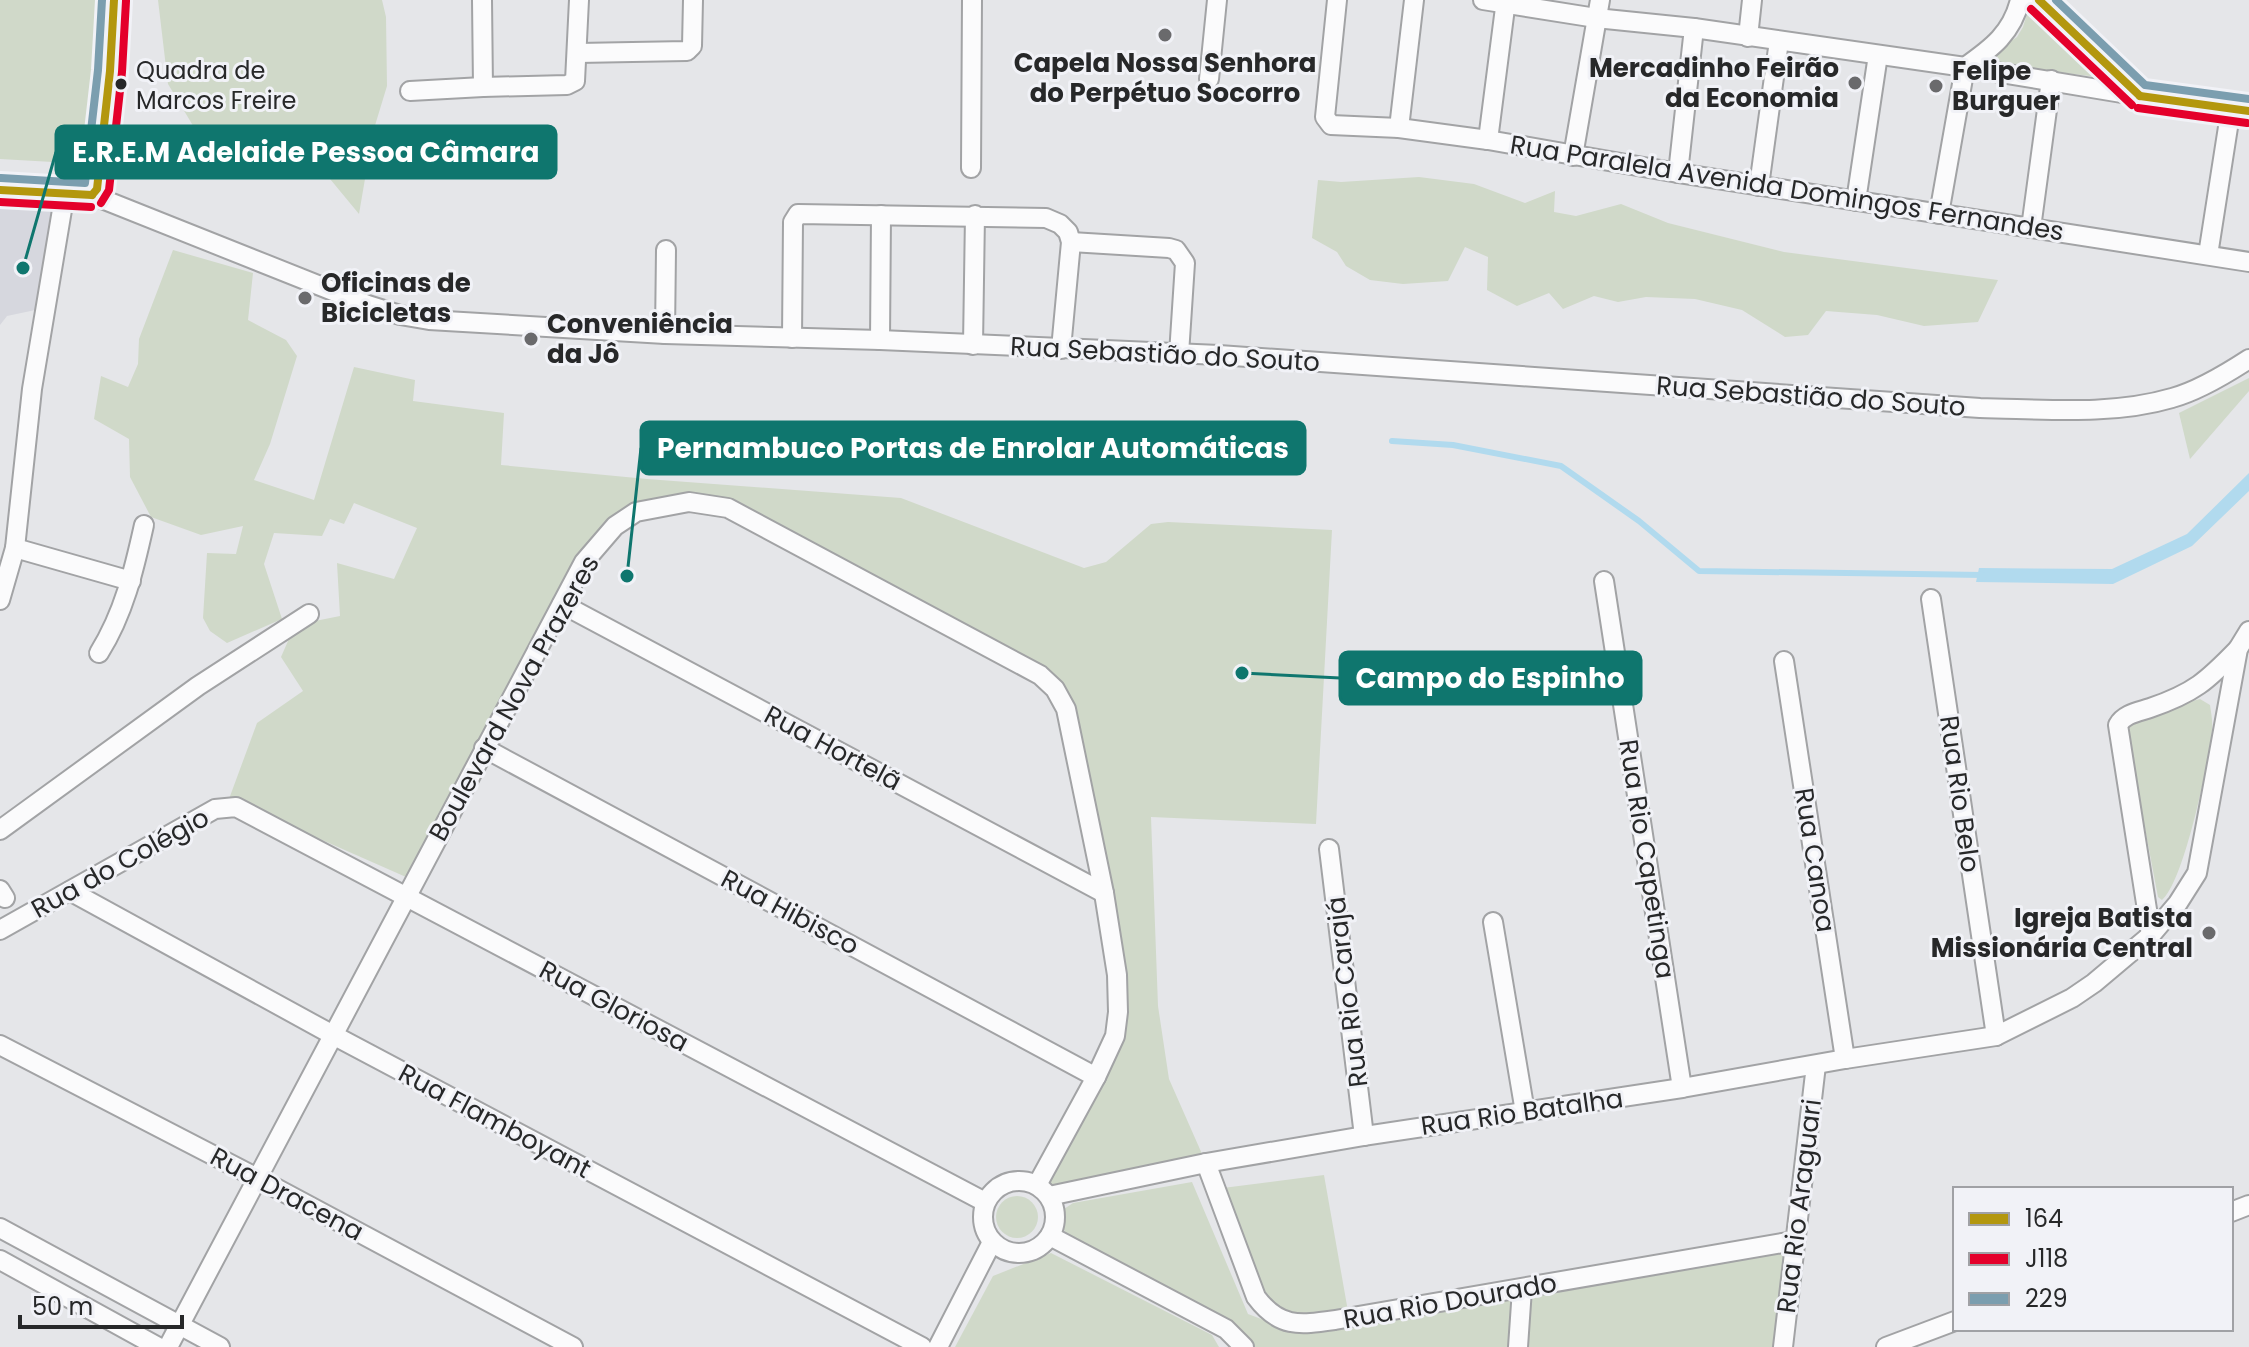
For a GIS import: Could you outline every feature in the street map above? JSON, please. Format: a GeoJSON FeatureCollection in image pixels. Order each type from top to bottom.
{"type":"FeatureCollection","features":[{"type":"Feature","properties":{"kind":"main road"},"geometry":{"type":"LineString","coordinates":[[0,190],[92,195],[97,189],[114,0]]}},
{"type":"Feature","properties":{"kind":"main road"},"geometry":{"type":"LineString","coordinates":[[2039,0],[2140,96],[2240,110]]}},
{"type":"Feature","properties":{"kind":"street"},"geometry":{"type":"LineString","coordinates":[[482,0],[483,87]]}},
{"type":"Feature","properties":{"kind":"street"},"geometry":{"type":"LineString","coordinates":[[410,91],[567,85],[578,77],[579,0]]}},
{"type":"Feature","properties":{"kind":"street"},"geometry":{"type":"LineString","coordinates":[[578,53],[687,51],[692,46],[693,0]]}},
{"type":"Feature","properties":{"kind":"street"},"geometry":{"type":"LineString","coordinates":[[971,168],[972,0]]}},
{"type":"Feature","properties":{"kind":"street"},"geometry":{"type":"LineString","coordinates":[[1209,79],[1217,0]]}},
{"type":"Feature","properties":{"kind":"street","name":"Rua Paralela Avenida Domingos Fernandes"},"geometry":{"type":"LineString","coordinates":[[1337,0],[1326,120],[1334,125],[1399,128],[1488,140],[1759,186],[2249,262]]}},
{"type":"Feature","properties":{"kind":"street"},"geometry":{"type":"LineString","coordinates":[[1399,128],[1414,0]]}},
{"type":"Feature","properties":{"kind":"street"},"geometry":{"type":"LineString","coordinates":[[1483,0],[1598,9],[1748,37],[1965,67],[2140,96]]}},
{"type":"Feature","properties":{"kind":"street"},"geometry":{"type":"LineString","coordinates":[[1748,37],[1752,0]]}},
{"type":"Feature","properties":{"kind":"street"},"geometry":{"type":"LineString","coordinates":[[1939,214],[1965,67],[1992,49],[2007,32],[2020,0]]}},
{"type":"Feature","properties":{"kind":"street"},"geometry":{"type":"LineString","coordinates":[[1488,140],[1506,2]]}},
{"type":"Feature","properties":{"kind":"street"},"geometry":{"type":"LineString","coordinates":[[1573,156],[1598,9]]}},
{"type":"Feature","properties":{"kind":"street"},"geometry":{"type":"LineString","coordinates":[[1678,173],[1694,28]]}},
{"type":"Feature","properties":{"kind":"street"},"geometry":{"type":"LineString","coordinates":[[1759,186],[1779,41]]}},
{"type":"Feature","properties":{"kind":"street"},"geometry":{"type":"LineString","coordinates":[[1856,201],[1878,55]]}},
{"type":"Feature","properties":{"kind":"street"},"geometry":{"type":"LineString","coordinates":[[2031,228],[2051,80]]}},
{"type":"Feature","properties":{"kind":"street"},"geometry":{"type":"LineString","coordinates":[[2208,255],[2240,110]]}},
{"type":"Feature","properties":{"kind":"street"},"geometry":{"type":"LineString","coordinates":[[0,600],[15,548],[32,389],[65,192]]}},
{"type":"Feature","properties":{"kind":"street","name":"Rua Sebastião do Souto"},"geometry":{"type":"LineString","coordinates":[[92,195],[368,305],[429,320],[665,334],[1179,354],[1980,408],[2132,407],[2174,398],[2249,359]]}},
{"type":"Feature","properties":{"kind":"street"},"geometry":{"type":"LineString","coordinates":[[792,338],[794,218],[802,213],[975,215],[1053,220],[1068,232],[1071,242],[1061,349]]}},
{"type":"Feature","properties":{"kind":"street"},"geometry":{"type":"LineString","coordinates":[[880,340],[881,215]]}},
{"type":"Feature","properties":{"kind":"street"},"geometry":{"type":"LineString","coordinates":[[973,345],[975,215]]}},
{"type":"Feature","properties":{"kind":"street"},"geometry":{"type":"LineString","coordinates":[[1071,242],[1169,248],[1182,256],[1185,263],[1179,354]]}},
{"type":"Feature","properties":{"kind":"street"},"geometry":{"type":"LineString","coordinates":[[665,334],[666,250]]}},
{"type":"Feature","properties":{"kind":"street","name":"Boulevard Nova Prazeres"},"geometry":{"type":"LineString","coordinates":[[168,1347],[584,562],[615,526],[636,512],[689,502],[728,508],[1013,660],[1040,675],[1055,689],[1066,709],[1104,893],[1117,975],[1118,1012],[1115,1036],[1043,1190]]}},
{"type":"Feature","properties":{"kind":"street"},"geometry":{"type":"LineString","coordinates":[[99,653],[111,633],[131,581],[144,525]]}},
{"type":"Feature","properties":{"kind":"street"},"geometry":{"type":"LineString","coordinates":[[15,548],[131,581]]}},
{"type":"Feature","properties":{"kind":"street","name":"Rua Rio Capetinga"},"geometry":{"type":"LineString","coordinates":[[1604,581],[1682,1088]]}},
{"type":"Feature","properties":{"kind":"street","name":"Rua Rio Belo"},"geometry":{"type":"LineString","coordinates":[[1931,599],[1996,1036]]}},
{"type":"Feature","properties":{"kind":"street","name":"Rua Hortelã"},"geometry":{"type":"LineString","coordinates":[[562,604],[1104,893]]}},
{"type":"Feature","properties":{"kind":"street"},"geometry":{"type":"LineString","coordinates":[[0,830],[198,686],[309,614]]}},
{"type":"Feature","properties":{"kind":"street"},"geometry":{"type":"LineString","coordinates":[[2151,935],[2118,725],[2127,716],[2191,692],[2208,680],[2238,649],[2249,631]]}},
{"type":"Feature","properties":{"kind":"street","name":"Rua Rio Batalha"},"geometry":{"type":"LineString","coordinates":[[1043,1190],[1996,1036],[2072,998],[2094,983],[2151,935],[2178,903],[2197,873],[2238,649]]}},
{"type":"Feature","properties":{"kind":"street","name":"Rua Canoa"},"geometry":{"type":"LineString","coordinates":[[1784,661],[1845,1059]]}},
{"type":"Feature","properties":{"kind":"street","name":"Rua Hibisco"},"geometry":{"type":"LineString","coordinates":[[484,748],[1096,1077]]}},
{"type":"Feature","properties":{"kind":"street","name":"Rua do Colégio"},"geometry":{"type":"LineString","coordinates":[[0,930],[215,809],[229,806],[243,809]]}},
{"type":"Feature","properties":{"kind":"street","name":"Rua Gloriosa"},"geometry":{"type":"LineString","coordinates":[[243,809],[985,1202]]}},
{"type":"Feature","properties":{"kind":"street","name":"Rua Rio Carajá"},"geometry":{"type":"LineString","coordinates":[[1329,849],[1364,1136]]}},
{"type":"Feature","properties":{"kind":"street","name":"Rua Flamboyant"},"geometry":{"type":"LineString","coordinates":[[70,891],[333,1035],[922,1347]]}},
{"type":"Feature","properties":{"kind":"street"},"geometry":{"type":"LineString","coordinates":[[1493,922],[1525,1112]]}},
{"type":"Feature","properties":{"kind":"street","name":"Rua Dracena"},"geometry":{"type":"LineString","coordinates":[[0,1045],[573,1347]]}},
{"type":"Feature","properties":{"kind":"street","name":"Rua Rio Araguari"},"geometry":{"type":"LineString","coordinates":[[1783,1347],[1816,1065]]}},
{"type":"Feature","properties":{"kind":"street","name":"Rua Rio Dourado"},"geometry":{"type":"LineString","coordinates":[[1206,1163],[1256,1297],[1267,1313],[1279,1320],[1314,1323],[1794,1241]]}},
{"type":"Feature","properties":{"kind":"street"},"geometry":{"type":"LineString","coordinates":[[1014,1181],[1026,1181],[1043,1190],[1055,1216],[1050,1236],[1036,1249],[1017,1254],[992,1242],[983,1223],[985,1202],[992,1192],[1014,1181]]}},
{"type":"Feature","properties":{"kind":"street"},"geometry":{"type":"LineString","coordinates":[[0,1228],[220,1347]]}},
{"type":"Feature","properties":{"kind":"street"},"geometry":{"type":"LineString","coordinates":[[1050,1236],[1226,1329],[1244,1347]]}},
{"type":"Feature","properties":{"kind":"street"},"geometry":{"type":"LineString","coordinates":[[938,1347],[992,1242]]}},
{"type":"Feature","properties":{"kind":"street"},"geometry":{"type":"LineString","coordinates":[[0,1260],[158,1347]]}},
{"type":"Feature","properties":{"kind":"street"},"geometry":{"type":"LineString","coordinates":[[1518,1347],[1522,1289]]}},
{"type":"Feature","properties":{"kind":"street"},"geometry":{"type":"LineString","coordinates":[[1886,1347],[1929,1340],[1953,1322]]}},
{"type":"Feature","properties":{"kind":"shaded area"},"geometry":{"type":"Polygon","coordinates":[[[0,200],[57,201],[40,309],[7,316],[0,325],[0,200]]]}},
{"type":"Feature","properties":{"kind":"green space"},"geometry":{"type":"Polygon","coordinates":[[[0,0],[97,0],[88,164],[0,159],[0,0]]]}},
{"type":"Feature","properties":{"kind":"green space"},"geometry":{"type":"Polygon","coordinates":[[[158,0],[382,0],[386,17],[387,86],[373,132],[359,214],[316,162],[291,149],[254,150],[219,169],[168,84],[158,0]]]}},
{"type":"Feature","properties":{"kind":"green space"},"geometry":{"type":"Polygon","coordinates":[[[2029,7],[2105,78],[1980,62],[2017,37],[2029,7]]]}},
{"type":"Feature","properties":{"kind":"green space"},"geometry":{"type":"Polygon","coordinates":[[[1419,177],[1474,184],[1525,203],[1555,191],[1554,212],[1576,216],[1621,204],[1668,223],[1784,252],[1998,280],[1978,322],[1924,326],[1877,315],[1826,311],[1808,335],[1785,337],[1742,310],[1695,299],[1646,297],[1618,302],[1594,296],[1563,309],[1549,293],[1517,306],[1487,290],[1488,257],[1465,247],[1448,281],[1403,284],[1370,280],[1346,266],[1337,252],[1312,238],[1318,180],[1341,182],[1419,177]]]}},
{"type":"Feature","properties":{"kind":"green space"},"geometry":{"type":"Polygon","coordinates":[[[173,250],[253,273],[248,320],[286,340],[297,356],[270,444],[254,480],[314,500],[354,367],[415,380],[413,401],[504,413],[501,465],[901,498],[1084,568],[1106,562],[1151,524],[1168,522],[1332,530],[1316,824],[1151,817],[1158,1006],[1169,1079],[1206,1163],[1043,1190],[1118,1012],[1055,689],[728,508],[689,502],[615,526],[406,877],[229,799],[257,723],[303,691],[281,657],[295,625],[340,616],[337,563],[394,579],[417,528],[354,503],[344,524],[330,519],[322,536],[274,533],[264,564],[282,619],[227,643],[210,631],[203,618],[207,553],[236,554],[243,526],[201,535],[151,517],[130,477],[129,439],[94,419],[101,376],[128,387],[138,364],[139,339],[173,250]]]}},
{"type":"Feature","properties":{"kind":"green space"},"geometry":{"type":"Polygon","coordinates":[[[2249,378],[2249,391],[2190,459],[2179,413],[2249,378]]]}},
{"type":"Feature","properties":{"kind":"green space"},"geometry":{"type":"Polygon","coordinates":[[[2200,699],[2210,705],[2212,720],[2206,767],[2187,846],[2179,870],[2162,900],[2158,897],[2125,723],[2127,719],[2200,699]]]}},
{"type":"Feature","properties":{"kind":"green space"},"geometry":{"type":"Polygon","coordinates":[[[1324,1175],[1349,1317],[1517,1296],[1513,1347],[1248,1347],[1071,1242],[1063,1228],[1064,1209],[1073,1203],[1192,1182],[1248,1314],[1280,1326],[1267,1313],[1215,1189],[1324,1175]]]}},
{"type":"Feature","properties":{"kind":"green space"},"geometry":{"type":"Polygon","coordinates":[[[1017,1196],[1032,1202],[1038,1217],[1032,1232],[1017,1238],[1002,1232],[996,1217],[1002,1202],[1017,1196]]]}},
{"type":"Feature","properties":{"kind":"green space"},"geometry":{"type":"Polygon","coordinates":[[[1794,1241],[1783,1347],[1518,1347],[1522,1289],[1794,1241]]]}},
{"type":"Feature","properties":{"kind":"green space"},"geometry":{"type":"Polygon","coordinates":[[[1051,1253],[1212,1335],[1219,1347],[955,1347],[993,1276],[1051,1253]]]}},
{"type":"Feature","properties":{"kind":"water"},"geometry":{"type":"Polygon","coordinates":[[[2249,473],[2249,491],[2192,546],[2113,584],[1976,582],[1979,568],[2112,569],[2187,534],[2249,473]]]}},
{"type":"Feature","properties":{"kind":"waterway"},"geometry":{"type":"LineString","coordinates":[[1392,441],[1453,445],[1561,466],[1639,521],[1699,571],[1983,575]]}},
{"type":"Feature","properties":{"kind":"transit line","name":"229"},"geometry":{"type":"LineString","coordinates":[[1,178],[85,183],[98,70],[102,0]]}},
{"type":"Feature","properties":{"kind":"transit line","name":"164"},"geometry":{"type":"LineString","coordinates":[[92,195],[97,189],[114,0]]}},
{"type":"Feature","properties":{"kind":"transit line","name":"164"},"geometry":{"type":"LineString","coordinates":[[2039,0],[2140,96]]}},
{"type":"Feature","properties":{"kind":"transit line","name":"229"},"geometry":{"type":"LineString","coordinates":[[2056,0],[2145,85],[2249,99]]}},
{"type":"Feature","properties":{"kind":"transit line","name":"J118"},"geometry":{"type":"LineString","coordinates":[[101,203],[109,190],[126,1]]}},
{"type":"Feature","properties":{"kind":"transit line","name":"J118"},"geometry":{"type":"LineString","coordinates":[[2031,9],[2132,105]]}},
{"type":"Feature","properties":{"kind":"transit line","name":"164"},"geometry":{"type":"LineString","coordinates":[[2140,96],[2249,111]]}},
{"type":"Feature","properties":{"kind":"transit line","name":"J118"},"geometry":{"type":"LineString","coordinates":[[2138,108],[2247,123]]}},
{"type":"Feature","properties":{"kind":"transit line","name":"164"},"geometry":{"type":"LineString","coordinates":[[0,190],[92,195]]}},
{"type":"Feature","properties":{"kind":"transit line","name":"J118"},"geometry":{"type":"LineString","coordinates":[[0,202],[91,207]]}},
{"type":"Feature","properties":{"kind":"place","name":"Capela Nossa Senhora do Perpétuo Socorro"},"geometry":{"type":"Point","coordinates":[1165,35]}},
{"type":"Feature","properties":{"kind":"place","name":"Mercadinho Feirão da Economia"},"geometry":{"type":"Point","coordinates":[1855,83]}},
{"type":"Feature","properties":{"kind":"place","name":"Quadra de Marcos Freire"},"geometry":{"type":"Point","coordinates":[121,84]}},
{"type":"Feature","properties":{"kind":"place","name":"Felipe Burguer"},"geometry":{"type":"Point","coordinates":[1936,86]}},
{"type":"Feature","properties":{"kind":"place","name":"E.R.E.M Adelaide Pessoa Câmara"},"geometry":{"type":"Point","coordinates":[23,268]}},
{"type":"Feature","properties":{"kind":"place","name":"Oficinas de Bicicletas"},"geometry":{"type":"Point","coordinates":[305,298]}},
{"type":"Feature","properties":{"kind":"place","name":"Conveniência da Jô"},"geometry":{"type":"Point","coordinates":[531,339]}},
{"type":"Feature","properties":{"kind":"place","name":"Pernambuco Portas de Enrolar Automáticas"},"geometry":{"type":"Point","coordinates":[627,576]}},
{"type":"Feature","properties":{"kind":"place","name":"Campo do Espinho"},"geometry":{"type":"Point","coordinates":[1242,673]}},
{"type":"Feature","properties":{"kind":"place","name":"Igreja Batista Missionária Central"},"geometry":{"type":"Point","coordinates":[2209,933]}}]}
